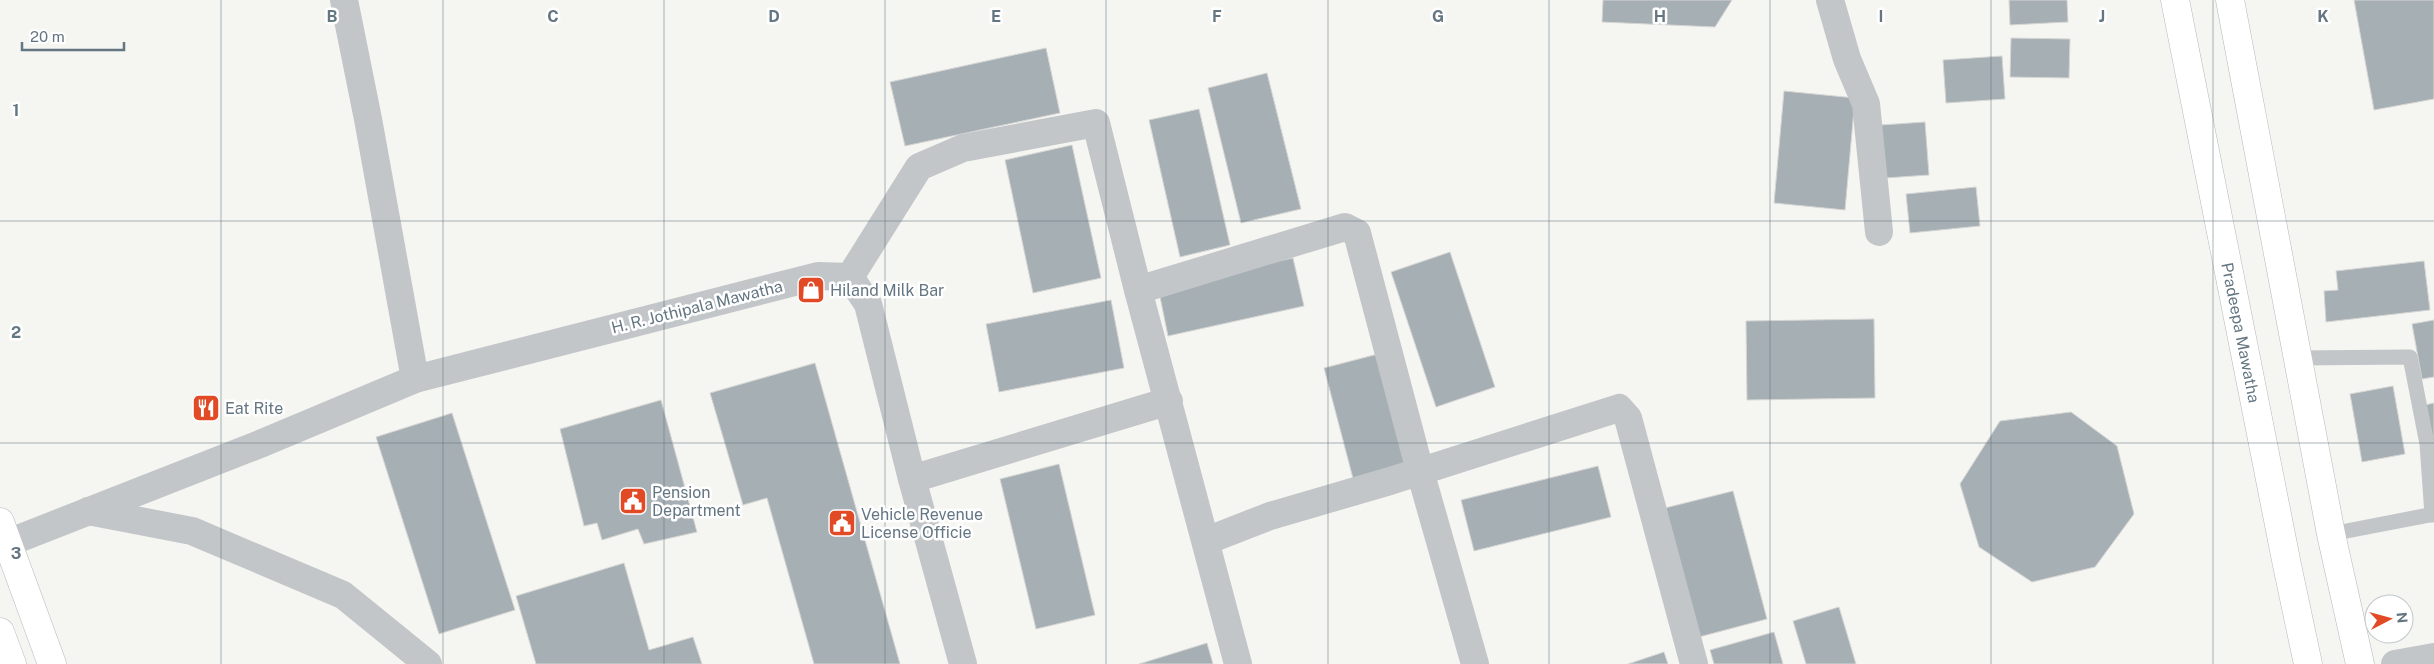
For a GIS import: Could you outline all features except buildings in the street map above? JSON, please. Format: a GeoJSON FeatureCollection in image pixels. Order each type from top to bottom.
{"type":"FeatureCollection","features":[{"type":"Feature","properties":{"kind":"main road","name":"Pradeepa Mawatha"},"geometry":{"type":"LineString","coordinates":[[2175,0],[2308,664]]}},
{"type":"Feature","properties":{"kind":"main road"},"geometry":{"type":"LineString","coordinates":[[2230,0],[2331,534],[2360,664]]}},
{"type":"Feature","properties":{"kind":"main road"},"geometry":{"type":"LineString","coordinates":[[2,537],[52,664]]}},
{"type":"Feature","properties":{"kind":"main road"},"geometry":{"type":"LineString","coordinates":[[0,632],[12,664]]}},
{"type":"Feature","properties":{"kind":"street"},"geometry":{"type":"LineString","coordinates":[[344,0],[368,119],[415,379]]}},
{"type":"Feature","properties":{"kind":"street"},"geometry":{"type":"LineString","coordinates":[[1830,0],[1847,59],[1866,104],[1879,232]]}},
{"type":"Feature","properties":{"kind":"street"},"geometry":{"type":"LineString","coordinates":[[963,664],[912,479],[868,304],[850,278],[919,167],[963,148],[1096,123],[1138,290],[1238,664]]}},
{"type":"Feature","properties":{"kind":"street"},"geometry":{"type":"LineString","coordinates":[[1138,290],[1345,227],[1358,233],[1420,471],[1475,664]]}},
{"type":"Feature","properties":{"kind":"street","name":"H. R. Jothipala Mawatha"},"geometry":{"type":"LineString","coordinates":[[2,537],[88,511],[260,444],[415,379],[818,276],[850,278]]}},
{"type":"Feature","properties":{"kind":"street"},"geometry":{"type":"LineString","coordinates":[[912,479],[1169,401]]}},
{"type":"Feature","properties":{"kind":"street"},"geometry":{"type":"LineString","coordinates":[[1206,541],[1270,516],[1619,408],[1628,418],[1694,664]]}},
{"type":"Feature","properties":{"kind":"street"},"geometry":{"type":"LineString","coordinates":[[88,511],[192,531],[343,595],[428,664]]}},
{"type":"Feature","properties":{"kind":"street"},"geometry":{"type":"LineString","coordinates":[[2395,664],[2434,657]]}},
{"type":"Feature","properties":{"kind":"lane"},"geometry":{"type":"LineString","coordinates":[[2297,358],[2410,357],[2427,444],[2433,514],[2331,534]]}},
{"type":"Feature","properties":{"kind":"place","name":"Hiland Milk Bar"},"geometry":{"type":"Point","coordinates":[811,290]}},
{"type":"Feature","properties":{"kind":"place","name":"Eat Rite"},"geometry":{"type":"Point","coordinates":[206,408]}},
{"type":"Feature","properties":{"kind":"place","name":"Pension Department"},"geometry":{"type":"Point","coordinates":[633,501]}},
{"type":"Feature","properties":{"kind":"place","name":"Vehicle Revenue License Officie"},"geometry":{"type":"Point","coordinates":[842,523]}}]}
